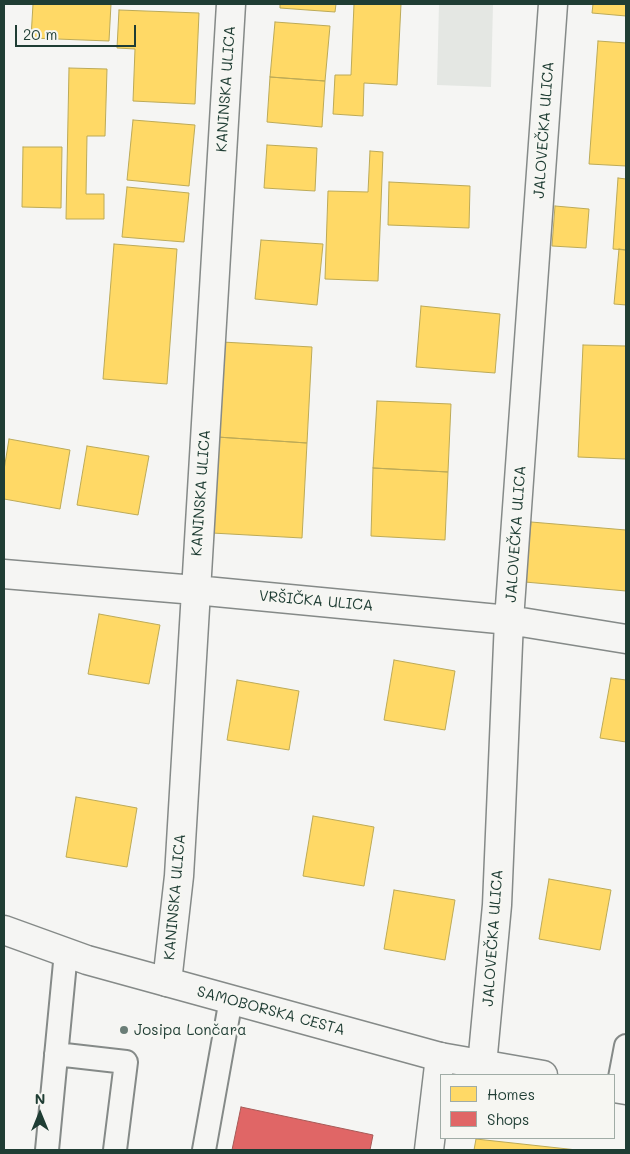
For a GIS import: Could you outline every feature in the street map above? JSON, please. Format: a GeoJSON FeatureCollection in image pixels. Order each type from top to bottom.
{"type":"FeatureCollection","features":[{"type":"Feature","properties":{"kind":"street","name":"KANINSKA ULICA"},"geometry":{"type":"LineString","coordinates":[[167,982],[179,876],[231,4]]}},
{"type":"Feature","properties":{"kind":"street","name":"JALOVEČKA ULICA"},"geometry":{"type":"LineString","coordinates":[[482,1065],[497,905],[510,620],[553,4]]}},
{"type":"Feature","properties":{"kind":"street","name":"VRŠIČKA ULICA"},"geometry":{"type":"LineString","coordinates":[[4,574],[510,620],[626,639]]}},
{"type":"Feature","properties":{"kind":"street","name":"SAMOBORSKA CESTA"},"geometry":{"type":"LineString","coordinates":[[4,930],[66,952],[167,982],[440,1057],[537,1074]]}},
{"type":"Feature","properties":{"kind":"street"},"geometry":{"type":"LineString","coordinates":[[429,1150],[440,1057]]}},
{"type":"Feature","properties":{"kind":"lane"},"geometry":{"type":"LineString","coordinates":[[46,1150],[66,952]]}},
{"type":"Feature","properties":{"kind":"lane"},"geometry":{"type":"LineString","coordinates":[[204,1150],[231,999]]}},
{"type":"Feature","properties":{"kind":"lane"},"geometry":{"type":"LineString","coordinates":[[619,1088],[626,1046]]}},
{"type":"Feature","properties":{"kind":"lane"},"geometry":{"type":"LineString","coordinates":[[56,1054],[126,1062],[115,1150]]}},
{"type":"Feature","properties":{"kind":"shaded area"},"geometry":{"type":"Polygon","coordinates":[[[439,4],[493,4],[491,87],[437,85],[439,4]]]}},
{"type":"Feature","properties":{"kind":"building: Homes"},"geometry":{"type":"Polygon","coordinates":[[[33,4],[111,4],[109,41],[31,38],[33,4]]]}},
{"type":"Feature","properties":{"kind":"building: Homes"},"geometry":{"type":"Polygon","coordinates":[[[280,4],[336,4],[335,12],[280,8],[280,4]]]}},
{"type":"Feature","properties":{"kind":"building: Homes"},"geometry":{"type":"Polygon","coordinates":[[[354,4],[401,4],[397,85],[364,83],[363,116],[333,114],[335,75],[351,75],[354,4]]]}},
{"type":"Feature","properties":{"kind":"building: Homes"},"geometry":{"type":"Polygon","coordinates":[[[593,4],[626,4],[626,16],[592,13],[593,4]]]}},
{"type":"Feature","properties":{"kind":"building: Homes"},"geometry":{"type":"Polygon","coordinates":[[[119,10],[199,13],[195,104],[133,101],[135,49],[117,48],[119,10]]]}},
{"type":"Feature","properties":{"kind":"building: Homes"},"geometry":{"type":"Polygon","coordinates":[[[275,22],[330,26],[325,81],[270,77],[275,22]]]}},
{"type":"Feature","properties":{"kind":"building: Homes"},"geometry":{"type":"Polygon","coordinates":[[[598,41],[626,43],[626,166],[589,164],[598,41]]]}},
{"type":"Feature","properties":{"kind":"building: Homes"},"geometry":{"type":"Polygon","coordinates":[[[69,68],[107,69],[105,136],[87,136],[86,194],[104,194],[104,219],[66,219],[69,68]]]}},
{"type":"Feature","properties":{"kind":"building: Homes"},"geometry":{"type":"Polygon","coordinates":[[[270,77],[325,81],[322,127],[267,122],[270,77]]]}},
{"type":"Feature","properties":{"kind":"building: Homes"},"geometry":{"type":"Polygon","coordinates":[[[133,120],[195,125],[189,186],[127,180],[133,120]]]}},
{"type":"Feature","properties":{"kind":"building: Homes"},"geometry":{"type":"Polygon","coordinates":[[[267,145],[317,148],[315,191],[264,188],[267,145]]]}},
{"type":"Feature","properties":{"kind":"building: Homes"},"geometry":{"type":"Polygon","coordinates":[[[23,147],[62,147],[61,208],[22,207],[23,147]]]}},
{"type":"Feature","properties":{"kind":"building: Homes"},"geometry":{"type":"Polygon","coordinates":[[[370,151],[383,152],[378,281],[325,279],[328,191],[368,192],[370,151]]]}},
{"type":"Feature","properties":{"kind":"building: Homes"},"geometry":{"type":"Polygon","coordinates":[[[618,178],[626,179],[626,250],[613,249],[618,178]]]}},
{"type":"Feature","properties":{"kind":"building: Homes"},"geometry":{"type":"Polygon","coordinates":[[[389,182],[470,186],[469,228],[388,225],[389,182]]]}},
{"type":"Feature","properties":{"kind":"building: Homes"},"geometry":{"type":"Polygon","coordinates":[[[127,187],[189,193],[184,242],[122,237],[127,187]]]}},
{"type":"Feature","properties":{"kind":"building: Homes"},"geometry":{"type":"Polygon","coordinates":[[[555,206],[589,209],[586,248],[552,246],[555,206]]]}},
{"type":"Feature","properties":{"kind":"building: Homes"},"geometry":{"type":"Polygon","coordinates":[[[261,240],[323,244],[317,305],[255,299],[261,240]]]}},
{"type":"Feature","properties":{"kind":"building: Homes"},"geometry":{"type":"Polygon","coordinates":[[[114,244],[177,249],[167,384],[103,379],[114,244]]]}},
{"type":"Feature","properties":{"kind":"building: Homes"},"geometry":{"type":"Polygon","coordinates":[[[619,249],[626,250],[626,305],[614,304],[619,249]]]}},
{"type":"Feature","properties":{"kind":"building: Homes"},"geometry":{"type":"Polygon","coordinates":[[[421,306],[500,314],[495,373],[416,367],[421,306]]]}},
{"type":"Feature","properties":{"kind":"building: Homes"},"geometry":{"type":"Polygon","coordinates":[[[222,342],[312,347],[307,443],[217,437],[222,342]]]}},
{"type":"Feature","properties":{"kind":"building: Homes"},"geometry":{"type":"Polygon","coordinates":[[[583,345],[626,346],[626,459],[578,457],[583,345]]]}},
{"type":"Feature","properties":{"kind":"building: Homes"},"geometry":{"type":"Polygon","coordinates":[[[377,401],[451,404],[448,472],[373,468],[377,401]]]}},
{"type":"Feature","properties":{"kind":"building: Homes"},"geometry":{"type":"Polygon","coordinates":[[[217,437],[307,443],[302,538],[212,533],[217,437]]]}},
{"type":"Feature","properties":{"kind":"building: Homes"},"geometry":{"type":"Polygon","coordinates":[[[9,439],[70,450],[60,509],[4,499],[4,470],[9,439]]]}},
{"type":"Feature","properties":{"kind":"building: Homes"},"geometry":{"type":"Polygon","coordinates":[[[87,446],[149,456],[138,515],[77,505],[87,446]]]}},
{"type":"Feature","properties":{"kind":"building: Homes"},"geometry":{"type":"Polygon","coordinates":[[[373,468],[448,472],[445,540],[371,536],[373,468]]]}},
{"type":"Feature","properties":{"kind":"building: Homes"},"geometry":{"type":"Polygon","coordinates":[[[531,522],[626,530],[626,591],[525,582],[531,522]]]}},
{"type":"Feature","properties":{"kind":"building: Homes"},"geometry":{"type":"Polygon","coordinates":[[[99,614],[160,625],[149,684],[88,674],[99,614]]]}},
{"type":"Feature","properties":{"kind":"building: Homes"},"geometry":{"type":"Polygon","coordinates":[[[394,660],[455,671],[445,730],[384,720],[394,660]]]}},
{"type":"Feature","properties":{"kind":"building: Homes"},"geometry":{"type":"Polygon","coordinates":[[[611,678],[626,680],[626,742],[600,738],[611,678]]]}},
{"type":"Feature","properties":{"kind":"building: Homes"},"geometry":{"type":"Polygon","coordinates":[[[237,680],[299,691],[289,750],[227,740],[237,680]]]}},
{"type":"Feature","properties":{"kind":"building: Homes"},"geometry":{"type":"Polygon","coordinates":[[[76,797],[137,808],[127,867],[66,857],[76,797]]]}},
{"type":"Feature","properties":{"kind":"building: Homes"},"geometry":{"type":"Polygon","coordinates":[[[313,816],[374,827],[364,886],[303,876],[313,816]]]}},
{"type":"Feature","properties":{"kind":"building: Homes"},"geometry":{"type":"Polygon","coordinates":[[[549,879],[611,890],[600,950],[539,939],[549,879]]]}},
{"type":"Feature","properties":{"kind":"building: Homes"},"geometry":{"type":"Polygon","coordinates":[[[394,890],[455,900],[445,960],[384,949],[394,890]]]}},
{"type":"Feature","properties":{"kind":"building: Homes"},"geometry":{"type":"Polygon","coordinates":[[[476,1139],[577,1150],[474,1150],[476,1139]]]}},
{"type":"Feature","properties":{"kind":"building: Shops"},"geometry":{"type":"Polygon","coordinates":[[[241,1107],[373,1135],[370,1150],[232,1150],[241,1107]]]}},
{"type":"Feature","properties":{"kind":"place","name":"Josipa Lončara"},"geometry":{"type":"Point","coordinates":[124,1030]}}]}
